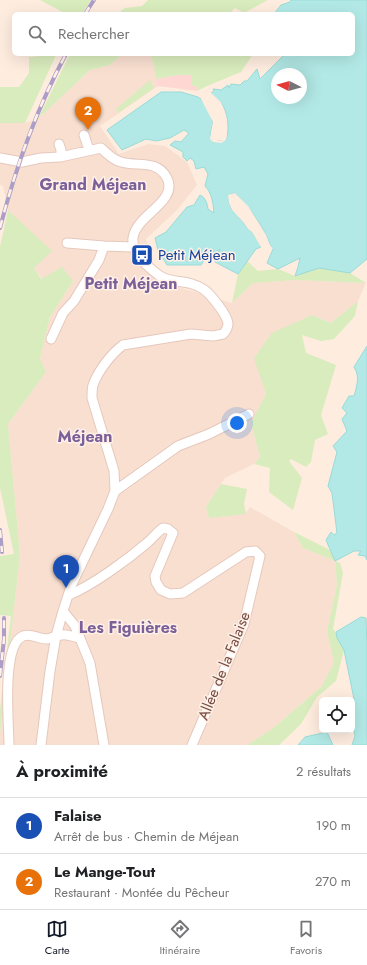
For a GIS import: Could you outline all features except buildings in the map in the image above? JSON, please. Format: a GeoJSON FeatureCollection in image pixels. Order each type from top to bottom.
{"type":"FeatureCollection","features":[{"type":"Feature","properties":{"kind":"street"},"geometry":{"type":"LineString","coordinates":[[84,134],[89,150]]}},
{"type":"Feature","properties":{"kind":"street"},"geometry":{"type":"LineString","coordinates":[[59,144],[62,150],[62,156]]}},
{"type":"Feature","properties":{"kind":"street"},"geometry":{"type":"LineString","coordinates":[[0,158],[22,162],[101,148],[120,162],[150,164],[160,169],[167,179],[168,188],[166,196],[136,228],[132,239],[133,246],[140,257],[161,277],[174,282],[190,283],[204,289],[222,310],[228,322],[227,329],[223,334],[213,336],[191,334],[123,345],[114,352],[93,386],[92,398],[114,471],[115,491],[75,579],[63,611],[56,636],[50,671],[41,742]]}},
{"type":"Feature","properties":{"kind":"street"},"geometry":{"type":"LineString","coordinates":[[67,243],[104,246],[133,246]]}},
{"type":"Feature","properties":{"kind":"street"},"geometry":{"type":"LineString","coordinates":[[51,339],[63,312],[74,301],[99,260],[104,246]]}},
{"type":"Feature","properties":{"kind":"street"},"geometry":{"type":"LineString","coordinates":[[115,491],[178,446],[209,434],[249,414]]}},
{"type":"Feature","properties":{"kind":"street","name":"Allée de la Falaise"},"geometry":{"type":"LineString","coordinates":[[69,595],[82,590],[130,557],[149,542],[163,528],[168,529],[173,533],[155,576],[156,582],[161,590],[170,594],[183,593],[246,552],[255,551],[260,556],[244,624],[192,745]]}},
{"type":"Feature","properties":{"kind":"street"},"geometry":{"type":"LineString","coordinates":[[63,611],[75,626],[90,663],[104,745]]}},
{"type":"Feature","properties":{"kind":"street"},"geometry":{"type":"LineString","coordinates":[[9,745],[7,689],[12,650],[19,639],[24,636],[33,636],[42,639],[62,635],[80,638]]}},
{"type":"Feature","properties":{"kind":"shaded area"},"geometry":{"type":"Polygon","coordinates":[[[120,56],[151,56],[158,86],[100,126],[119,154],[148,144],[165,146],[187,162],[197,185],[177,210],[146,239],[158,281],[232,303],[253,283],[296,280],[366,283],[358,301],[331,323],[312,315],[255,358],[266,394],[251,423],[260,457],[254,464],[225,478],[206,507],[209,518],[245,514],[250,507],[294,532],[303,548],[335,561],[337,585],[327,631],[334,663],[321,687],[272,729],[247,745],[0,745],[0,733],[20,555],[8,424],[46,372],[40,360],[50,317],[73,281],[42,279],[34,268],[51,251],[8,210],[3,186],[0,185],[0,123],[25,123],[38,119],[90,70],[110,65],[120,56]]]}},
{"type":"Feature","properties":{"kind":"shaded area"},"geometry":{"type":"Polygon","coordinates":[[[178,75],[192,75],[198,86],[197,91],[158,86],[156,79],[178,75]]]}},
{"type":"Feature","properties":{"kind":"green space"},"geometry":{"type":"Polygon","coordinates":[[[40,0],[91,0],[83,12],[62,12],[40,0]]]}},
{"type":"Feature","properties":{"kind":"green space"},"geometry":{"type":"Polygon","coordinates":[[[148,0],[268,0],[246,12],[242,12],[235,8],[231,12],[120,12],[125,8],[142,6],[148,0]]]}},
{"type":"Feature","properties":{"kind":"green space"},"geometry":{"type":"Polygon","coordinates":[[[56,56],[25,123],[0,123],[0,87],[19,87],[29,73],[29,57],[56,56]]]}},
{"type":"Feature","properties":{"kind":"green space"},"geometry":{"type":"Polygon","coordinates":[[[69,56],[120,56],[110,65],[90,70],[38,119],[69,56]]]}},
{"type":"Feature","properties":{"kind":"green space"},"geometry":{"type":"Polygon","coordinates":[[[151,56],[252,56],[241,72],[197,91],[198,86],[192,86],[191,75],[178,75],[156,79],[151,56]]]}},
{"type":"Feature","properties":{"kind":"green space"},"geometry":{"type":"Polygon","coordinates":[[[150,80],[154,88],[118,113],[116,109],[150,80]]]}},
{"type":"Feature","properties":{"kind":"green space"},"geometry":{"type":"Polygon","coordinates":[[[8,210],[52,251],[34,268],[41,279],[62,267],[73,281],[50,317],[40,359],[46,372],[8,424],[20,555],[0,733],[0,709],[11,616],[0,615],[0,556],[14,554],[0,488],[0,247],[8,210]]]}},
{"type":"Feature","properties":{"kind":"green space"},"geometry":{"type":"Polygon","coordinates":[[[247,261],[258,271],[278,269],[295,276],[319,268],[350,273],[366,283],[296,280],[253,283],[232,303],[238,274],[247,261]]]}},
{"type":"Feature","properties":{"kind":"green space"},"geometry":{"type":"Polygon","coordinates":[[[358,301],[355,316],[334,339],[321,341],[302,335],[306,353],[336,365],[321,415],[328,434],[315,440],[311,462],[306,467],[291,459],[289,461],[302,478],[293,510],[269,492],[270,468],[254,464],[260,457],[251,423],[266,394],[254,358],[272,333],[312,315],[331,323],[358,301]]]}},
{"type":"Feature","properties":{"kind":"green space"},"geometry":{"type":"Polygon","coordinates":[[[221,484],[247,489],[244,504],[246,514],[209,518],[206,507],[221,484]]]}},
{"type":"Feature","properties":{"kind":"green space"},"geometry":{"type":"Polygon","coordinates":[[[294,532],[330,550],[335,561],[303,548],[294,532]]]}},
{"type":"Feature","properties":{"kind":"green space"},"geometry":{"type":"Polygon","coordinates":[[[335,561],[340,563],[343,573],[333,629],[344,650],[336,681],[317,697],[301,724],[279,745],[247,745],[272,729],[321,687],[334,663],[327,631],[337,585],[335,561]]]}},
{"type":"Feature","properties":{"kind":"water"},"geometry":{"type":"Polygon","coordinates":[[[291,0],[367,0],[367,259],[350,273],[319,268],[295,276],[300,258],[278,269],[267,263],[273,249],[263,229],[248,207],[235,193],[229,195],[229,203],[232,210],[252,232],[261,247],[256,249],[238,274],[215,262],[216,254],[220,249],[205,259],[201,265],[167,265],[158,250],[155,238],[166,232],[187,207],[194,205],[200,195],[205,199],[208,209],[214,213],[211,195],[205,186],[208,174],[204,167],[196,169],[194,161],[190,158],[187,161],[183,157],[183,152],[170,145],[175,141],[181,142],[189,133],[184,130],[170,138],[156,141],[146,139],[122,150],[107,130],[161,92],[181,92],[201,99],[209,111],[213,123],[210,133],[213,142],[226,140],[228,131],[227,116],[221,102],[210,94],[214,91],[213,89],[221,90],[228,85],[229,88],[231,84],[240,85],[244,81],[247,81],[257,69],[260,79],[271,68],[283,56],[355,56],[355,12],[276,12],[281,5],[290,2],[291,0]]]}},
{"type":"Feature","properties":{"kind":"water"},"geometry":{"type":"Polygon","coordinates":[[[367,346],[367,560],[365,556],[358,555],[361,551],[354,551],[335,561],[326,540],[331,532],[334,535],[337,533],[332,493],[328,486],[337,452],[333,446],[347,431],[342,419],[347,413],[342,408],[349,396],[354,396],[357,385],[357,374],[354,367],[367,346]]]}},
{"type":"Feature","properties":{"kind":"water"},"geometry":{"type":"Polygon","coordinates":[[[361,617],[366,618],[367,745],[352,745],[355,736],[355,697],[354,697],[344,650],[337,638],[336,632],[361,617]]]}},
{"type":"Feature","properties":{"kind":"water"},"geometry":{"type":"Polygon","coordinates":[[[327,733],[333,745],[298,745],[305,737],[327,733]]]}},
{"type":"Feature","properties":{"kind":"pier"},"geometry":{"type":"Polygon","coordinates":[[[209,93],[221,102],[227,120],[226,140],[221,143],[213,142],[210,139],[213,122],[201,99],[202,98],[215,121],[212,137],[213,140],[220,141],[224,139],[226,127],[219,103],[209,96],[209,93]]]}},
{"type":"Feature","properties":{"kind":"pier"},"geometry":{"type":"Polygon","coordinates":[[[235,193],[248,206],[273,249],[268,247],[264,236],[246,208],[235,195],[231,196],[231,203],[234,209],[246,222],[249,228],[254,231],[261,242],[262,249],[252,232],[232,210],[228,195],[235,193]]]}},
{"type":"Feature","properties":{"kind":"railway"},"geometry":{"type":"LineString","coordinates":[[86,12],[94,0]]}},
{"type":"Feature","properties":{"kind":"railway"},"geometry":{"type":"LineString","coordinates":[[0,228],[20,160],[36,117],[65,56]]}},
{"type":"Feature","properties":{"kind":"railway"},"geometry":{"type":"LineString","coordinates":[[0,530],[2,552]]}},
{"type":"Feature","properties":{"kind":"railway"},"geometry":{"type":"LineString","coordinates":[[0,676],[4,639],[4,618]]}},
{"type":"Feature","properties":{"kind":"place","name":"Le Mange-Tout"},"geometry":{"type":"Point","coordinates":[88,130]}},
{"type":"Feature","properties":{"kind":"place","name":"Petit Méjean"},"geometry":{"type":"Point","coordinates":[142,255]}},
{"type":"Feature","properties":{"kind":"place","name":"Falaise"},"geometry":{"type":"Point","coordinates":[66,588]}},
{"type":"Feature","properties":{"kind":"district","name":"Grand Méjean"},"geometry":{"type":"Point","coordinates":[93,184]}},
{"type":"Feature","properties":{"kind":"district","name":"Petit Méjean"},"geometry":{"type":"Point","coordinates":[131,283]}},
{"type":"Feature","properties":{"kind":"district","name":"Méjean"},"geometry":{"type":"Point","coordinates":[85,436]}},
{"type":"Feature","properties":{"kind":"district","name":"Les Figuières"},"geometry":{"type":"Point","coordinates":[128,627]}}]}
